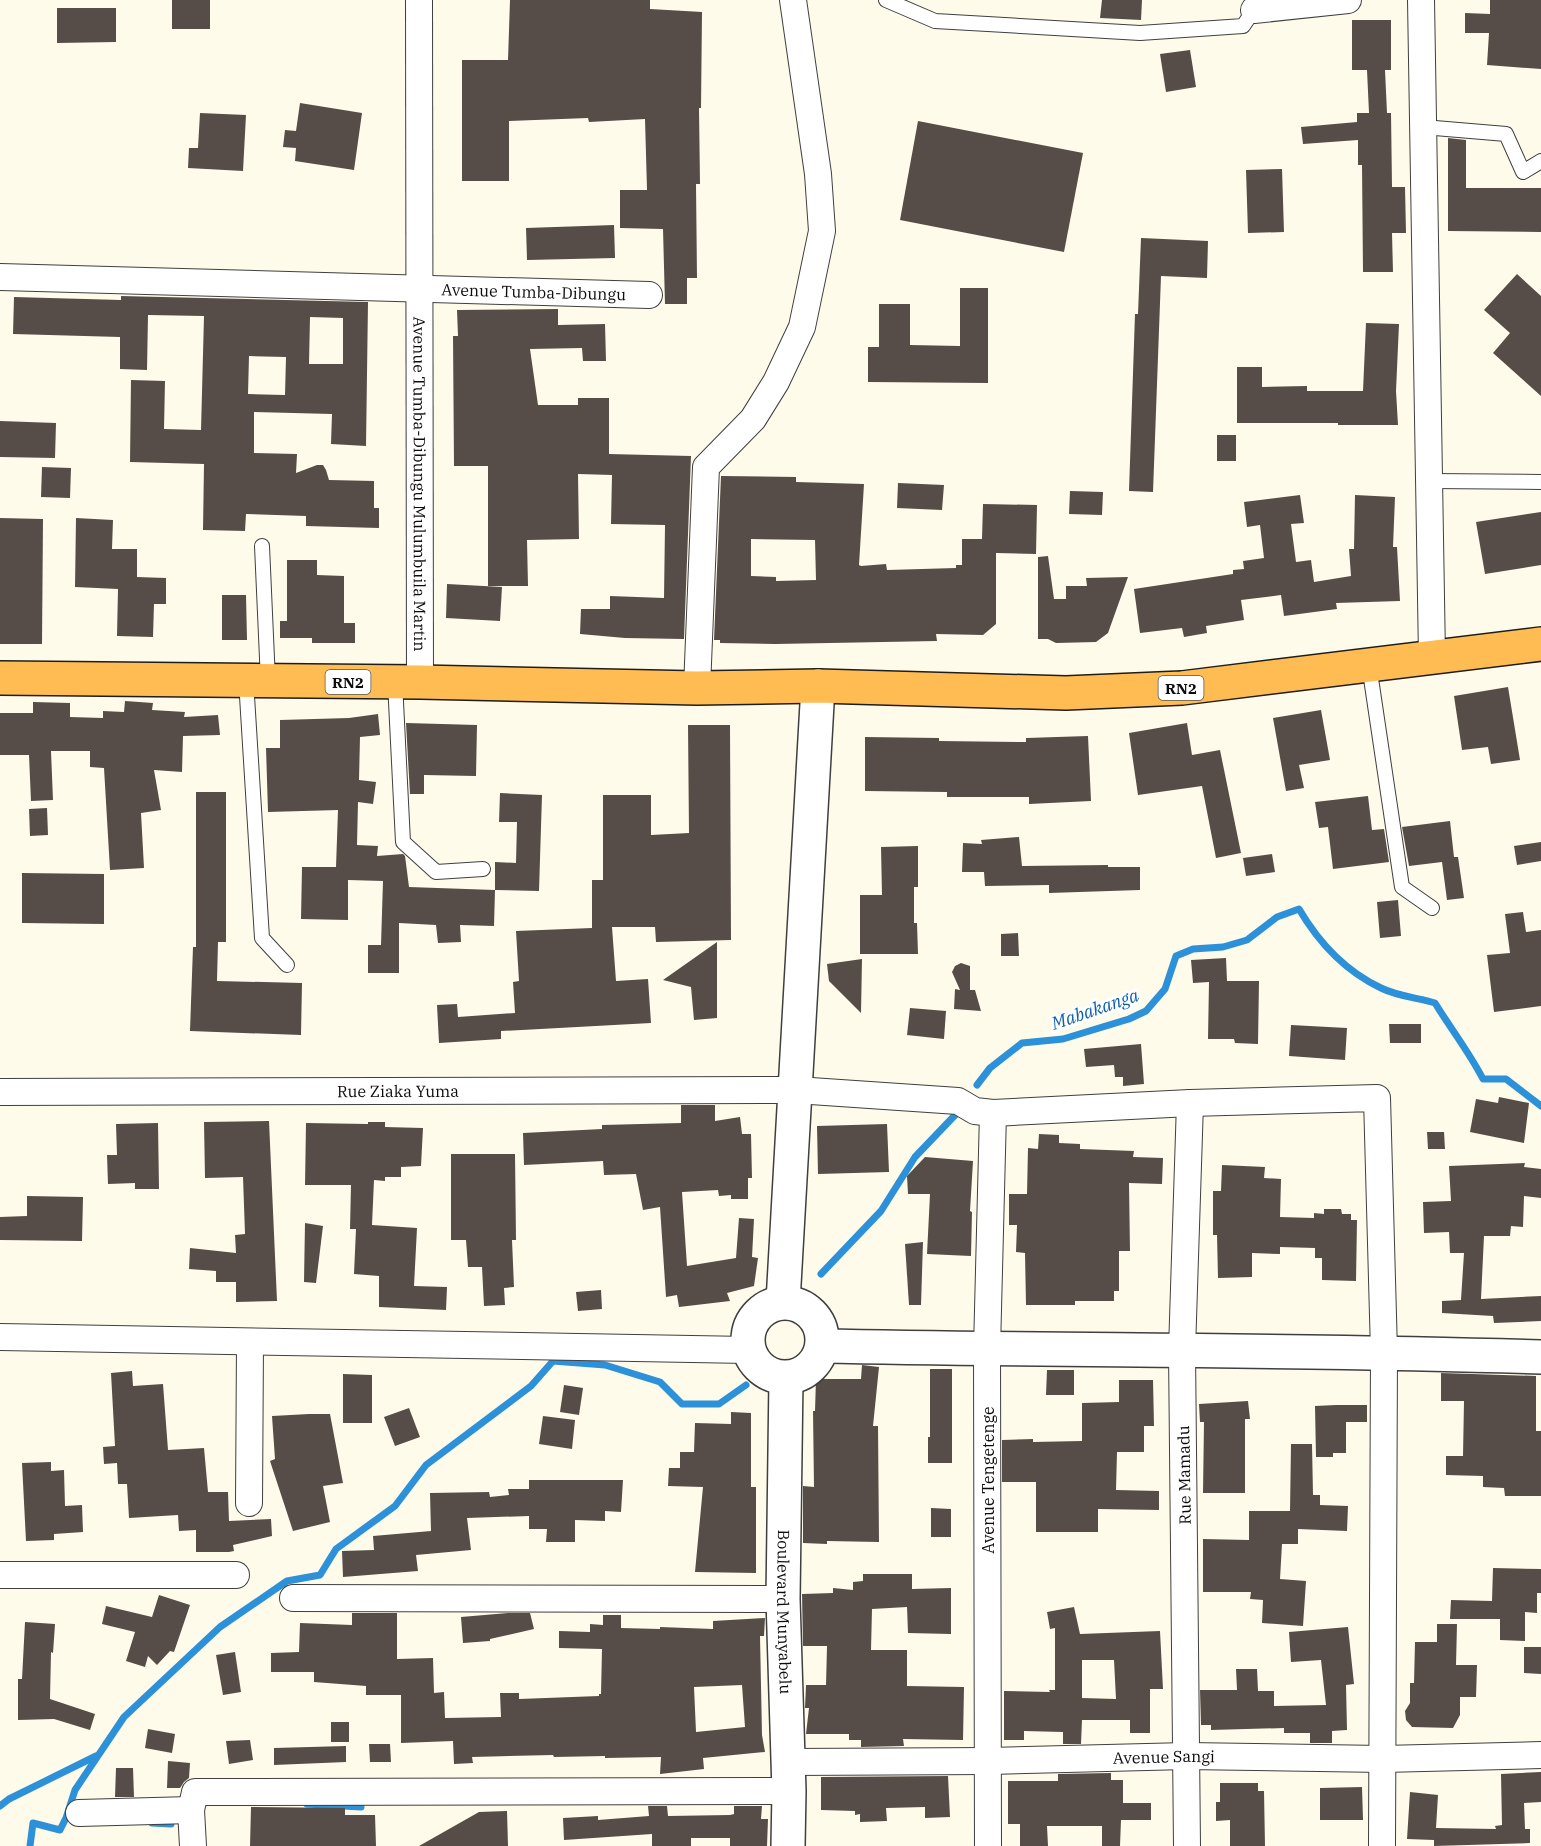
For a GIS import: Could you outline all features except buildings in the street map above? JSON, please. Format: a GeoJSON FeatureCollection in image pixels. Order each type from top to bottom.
{"type":"FeatureCollection","features":[{"type":"Feature","properties":{"kind":"highway","name":"RN2"},"geometry":{"type":"LineString","coordinates":[[0,678],[408,682],[697,688],[818,686],[1066,693],[1182,688],[1541,644]]}},
{"type":"Feature","properties":{"kind":"street","name":"Avenue Tumba-Dibungu Mulumbuila Martin"},"geometry":{"type":"LineString","coordinates":[[408,682],[418,287],[419,0]]}},
{"type":"Feature","properties":{"kind":"street"},"geometry":{"type":"LineString","coordinates":[[697,688],[706,467],[753,419],[776,382],[802,327],[822,231],[818,174],[793,0]]}},
{"type":"Feature","properties":{"kind":"street"},"geometry":{"type":"LineString","coordinates":[[1254,10],[1348,0]]}},
{"type":"Feature","properties":{"kind":"street"},"geometry":{"type":"LineString","coordinates":[[1421,0],[1432,657]]}},
{"type":"Feature","properties":{"kind":"street","name":"Avenue Tumba-Dibungu"},"geometry":{"type":"LineString","coordinates":[[0,276],[649,295]]}},
{"type":"Feature","properties":{"kind":"street"},"geometry":{"type":"LineString","coordinates":[[783,1302],[818,686]]}},
{"type":"Feature","properties":{"kind":"street","name":"Rue Ziaka Yuma"},"geometry":{"type":"LineString","coordinates":[[0,1092],[796,1090],[976,1108],[1377,1098],[1384,1352]]}},
{"type":"Feature","properties":{"kind":"street","name":"Rue Mamadu"},"geometry":{"type":"LineString","coordinates":[[1187,1846],[1182,1350],[1190,1103]]}},
{"type":"Feature","properties":{"kind":"street","name":"Avenue Tengetenge"},"geometry":{"type":"LineString","coordinates":[[976,1108],[987,1349],[988,1846]]}},
{"type":"Feature","properties":{"kind":"street"},"geometry":{"type":"LineString","coordinates":[[783,1302],[800,1305],[813,1315],[821,1330],[822,1346],[818,1359],[810,1369],[799,1376],[786,1378],[773,1376],[753,1361],[748,1350],[748,1333],[754,1317],[767,1307],[783,1302]]}},
{"type":"Feature","properties":{"kind":"street"},"geometry":{"type":"LineString","coordinates":[[0,1337],[748,1350]]}},
{"type":"Feature","properties":{"kind":"street"},"geometry":{"type":"LineString","coordinates":[[249,1503],[250,1343]]}},
{"type":"Feature","properties":{"kind":"street"},"geometry":{"type":"LineString","coordinates":[[822,1346],[1384,1352],[1541,1357]]}},
{"type":"Feature","properties":{"kind":"street"},"geometry":{"type":"LineString","coordinates":[[1382,1846],[1384,1352]]}},
{"type":"Feature","properties":{"kind":"street","name":"Boulevard Munyabelu"},"geometry":{"type":"LineString","coordinates":[[786,1378],[783,1599],[788,1846]]}},
{"type":"Feature","properties":{"kind":"street"},"geometry":{"type":"LineString","coordinates":[[0,1575],[236,1575]]}},
{"type":"Feature","properties":{"kind":"street"},"geometry":{"type":"LineString","coordinates":[[293,1598],[783,1599]]}},
{"type":"Feature","properties":{"kind":"street","name":"Avenue Sangi"},"geometry":{"type":"LineString","coordinates":[[191,1810],[195,1792],[788,1776],[988,1761],[1187,1756],[1383,1759],[1541,1755]]}},
{"type":"Feature","properties":{"kind":"street"},"geometry":{"type":"LineString","coordinates":[[80,1813],[191,1810],[193,1846]]}},
{"type":"Feature","properties":{"kind":"lane"},"geometry":{"type":"LineString","coordinates":[[886,0],[935,21],[1140,33],[1243,26],[1254,10]]}},
{"type":"Feature","properties":{"kind":"lane"},"geometry":{"type":"LineString","coordinates":[[1423,127],[1506,134],[1523,172],[1541,161]]}},
{"type":"Feature","properties":{"kind":"lane"},"geometry":{"type":"LineString","coordinates":[[1430,481],[1541,482]]}},
{"type":"Feature","properties":{"kind":"lane"},"geometry":{"type":"LineString","coordinates":[[262,546],[257,681],[262,938],[287,965]]}},
{"type":"Feature","properties":{"kind":"lane"},"geometry":{"type":"LineString","coordinates":[[1369,665],[1402,887],[1432,908]]}},
{"type":"Feature","properties":{"kind":"lane"},"geometry":{"type":"LineString","coordinates":[[408,682],[403,842],[436,872],[483,869]]}},
{"type":"Feature","properties":{"kind":"waterway","name":"Mabakanga"},"geometry":{"type":"LineString","coordinates":[[977,1085],[990,1068],[1022,1043],[1063,1039],[1129,1019],[1146,1011],[1165,989],[1176,956],[1193,949],[1223,947],[1247,940],[1277,917],[1299,909],[1324,944],[1356,973],[1387,991],[1435,1003],[1483,1079],[1506,1079],[1541,1106]]}},
{"type":"Feature","properties":{"kind":"waterway"},"geometry":{"type":"LineString","coordinates":[[821,1274],[881,1211],[915,1157],[957,1113]]}},
{"type":"Feature","properties":{"kind":"waterway"},"geometry":{"type":"LineString","coordinates":[[30,1846],[33,1823],[60,1830],[75,1790],[124,1717],[220,1627],[287,1581],[320,1575],[336,1549],[395,1506],[426,1465],[531,1386],[553,1361],[605,1365],[660,1382],[682,1404],[719,1404],[746,1385]]}},
{"type":"Feature","properties":{"kind":"waterway"},"geometry":{"type":"LineString","coordinates":[[0,1806],[9,1799],[96,1756]]}},
{"type":"Feature","properties":{"kind":"waterway"},"geometry":{"type":"LineString","coordinates":[[307,1804],[361,1807]]}},
{"type":"Feature","properties":{"kind":"waterway"},"geometry":{"type":"LineString","coordinates":[[152,1823],[171,1824]]}}]}
